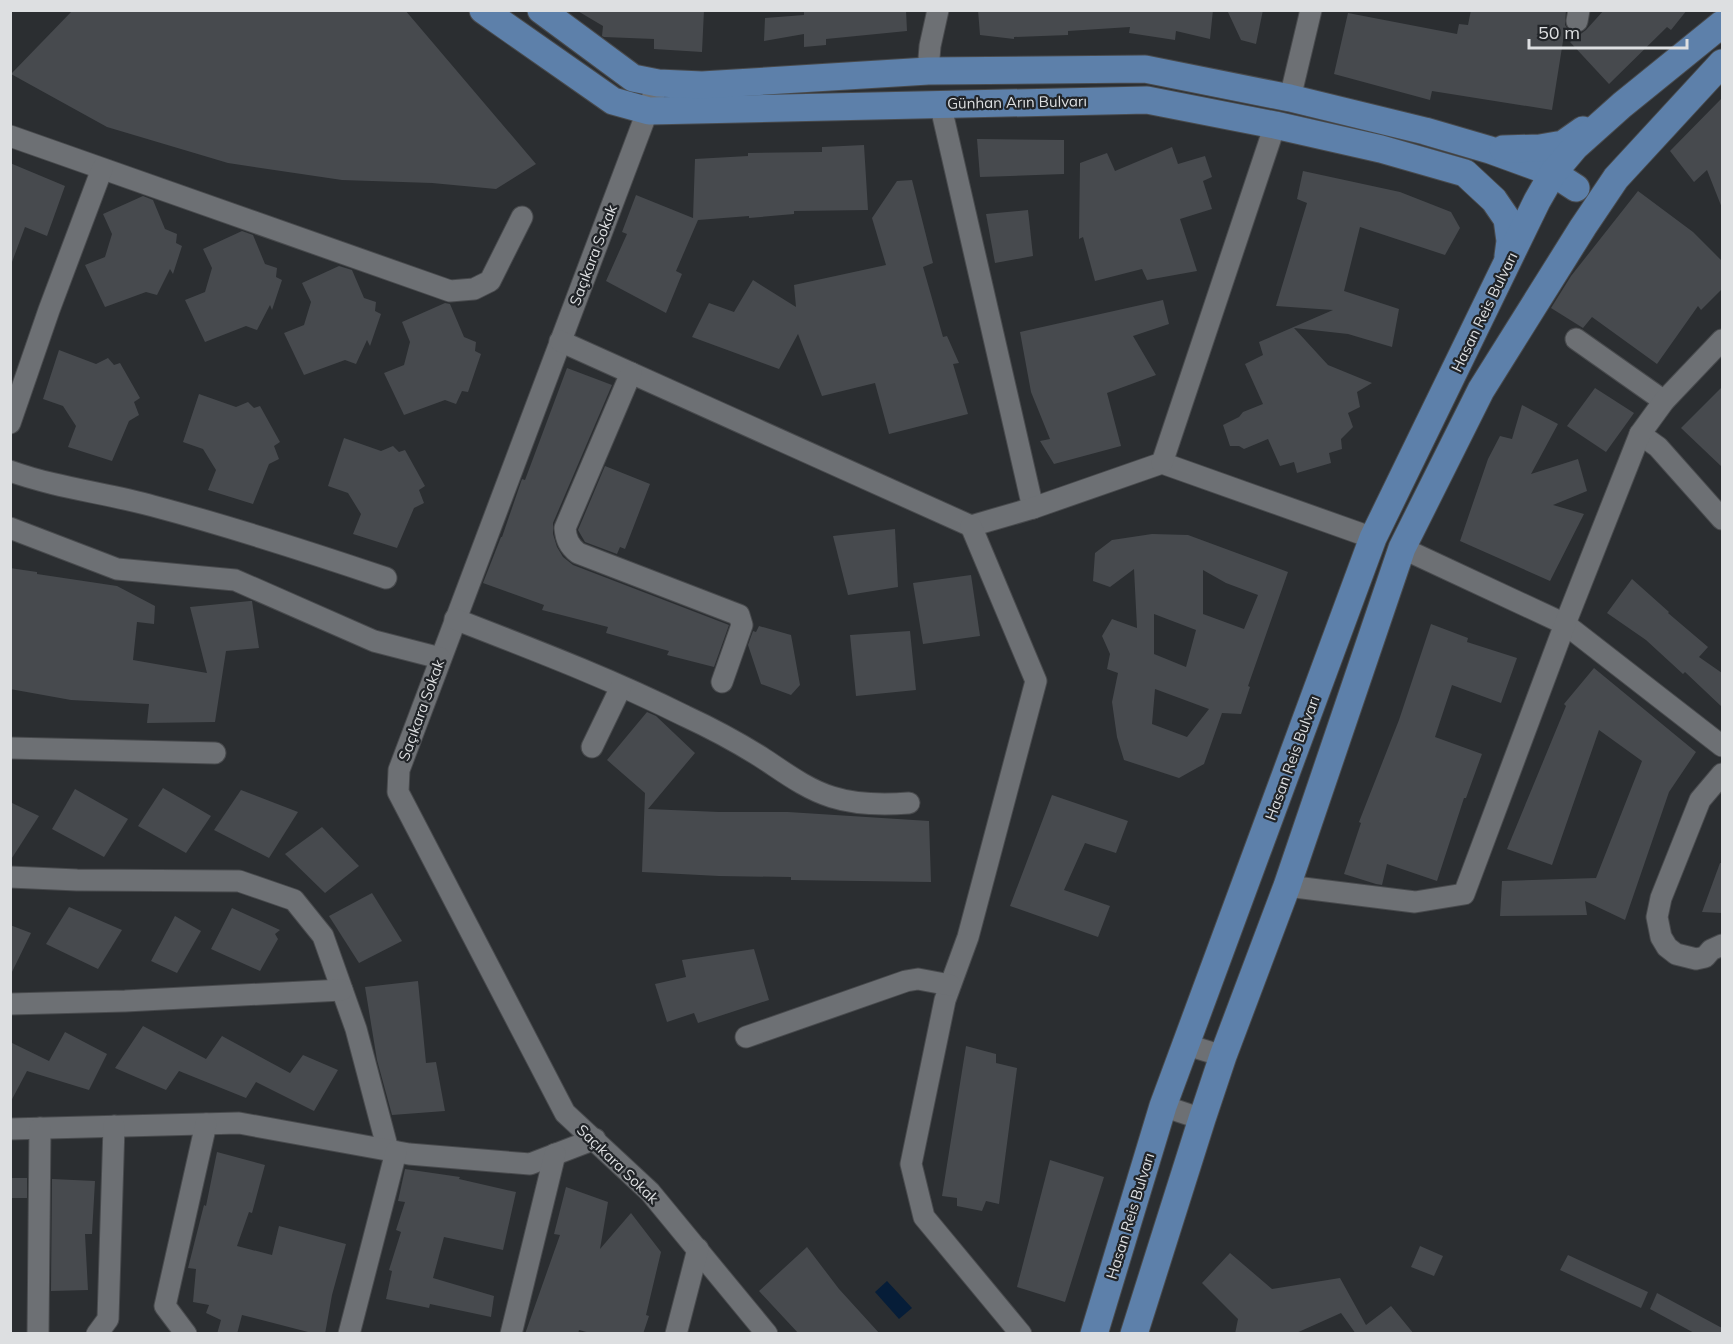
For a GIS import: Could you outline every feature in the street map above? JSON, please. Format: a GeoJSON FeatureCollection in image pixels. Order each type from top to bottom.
{"type":"FeatureCollection","features":[{"type":"Feature","properties":{"kind":"main road","name":"Günhan Arın Bulvarı"},"geometry":{"type":"LineString","coordinates":[[483,10],[613,101],[649,111],[1147,100],[1381,149],[1464,173],[1494,200],[1507,219],[1510,241],[1507,264]]}},
{"type":"Feature","properties":{"kind":"main road","name":"Günhan Arın Bulvarı"},"geometry":{"type":"LineString","coordinates":[[541,10],[633,78],[658,83],[702,85],[928,71],[1145,69],[1290,98],[1425,131],[1490,150],[1553,173],[1576,188]]}},
{"type":"Feature","properties":{"kind":"main road"},"geometry":{"type":"LineString","coordinates":[[1536,220],[1553,173],[1575,147],[1622,105],[1722,24]]}},
{"type":"Feature","properties":{"kind":"main road"},"geometry":{"type":"LineString","coordinates":[[1134,1334],[1223,1056],[1287,885],[1402,548],[1481,390],[1583,227],[1616,178],[1721,67]]}},
{"type":"Feature","properties":{"kind":"main road"},"geometry":{"type":"LineString","coordinates":[[1490,150],[1540,148],[1563,144],[1622,105]]}},
{"type":"Feature","properties":{"kind":"main road"},"geometry":{"type":"LineString","coordinates":[[1464,173],[1536,220],[1557,241],[1567,240],[1583,227],[1586,212],[1584,201],[1576,188],[1560,185],[1548,187],[1536,220]]}},
{"type":"Feature","properties":{"kind":"main road","name":"Hasan Reis Bulvarı"},"geometry":{"type":"LineString","coordinates":[[1094,1334],[1163,1106],[1373,538],[1507,264],[1536,220]]}},
{"type":"Feature","properties":{"kind":"street"},"geometry":{"type":"LineString","coordinates":[[928,71],[930,46],[938,10]]}},
{"type":"Feature","properties":{"kind":"street"},"geometry":{"type":"LineString","coordinates":[[1290,98],[1311,10]]}},
{"type":"Feature","properties":{"kind":"street","name":"Saçıkara Sokak"},"geometry":{"type":"LineString","coordinates":[[658,83],[440,658],[399,770],[398,792],[565,1113],[650,1192],[767,1334]]}},
{"type":"Feature","properties":{"kind":"street"},"geometry":{"type":"LineString","coordinates":[[940,103],[1033,508]]}},
{"type":"Feature","properties":{"kind":"street"},"geometry":{"type":"LineString","coordinates":[[1162,463],[1275,125]]}},
{"type":"Feature","properties":{"kind":"street"},"geometry":{"type":"LineString","coordinates":[[10,136],[450,291],[474,289],[490,281],[522,217]]}},
{"type":"Feature","properties":{"kind":"street"},"geometry":{"type":"LineString","coordinates":[[10,423],[102,168]]}},
{"type":"Feature","properties":{"kind":"street"},"geometry":{"type":"LineString","coordinates":[[1576,339],[1664,400]]}},
{"type":"Feature","properties":{"kind":"street"},"geometry":{"type":"LineString","coordinates":[[1287,885],[1415,902],[1464,894],[1565,624],[1640,434],[1664,400],[1722,340]]}},
{"type":"Feature","properties":{"kind":"street"},"geometry":{"type":"LineString","coordinates":[[560,341],[971,526],[1033,508],[1162,463],[1373,538]]}},
{"type":"Feature","properties":{"kind":"street"},"geometry":{"type":"LineString","coordinates":[[631,373],[565,528],[568,543],[578,553],[739,615],[741,625],[722,682]]}},
{"type":"Feature","properties":{"kind":"street"},"geometry":{"type":"LineString","coordinates":[[1640,434],[1658,447],[1722,519]]}},
{"type":"Feature","properties":{"kind":"street"},"geometry":{"type":"LineString","coordinates":[[10,471],[70,488],[151,505],[277,541],[386,578]]}},
{"type":"Feature","properties":{"kind":"street"},"geometry":{"type":"LineString","coordinates":[[971,526],[1036,681],[968,937],[945,1000],[911,1164],[924,1217],[1021,1334]]}},
{"type":"Feature","properties":{"kind":"street"},"geometry":{"type":"LineString","coordinates":[[10,528],[117,569],[235,580],[374,641],[440,658]]}},
{"type":"Feature","properties":{"kind":"street"},"geometry":{"type":"LineString","coordinates":[[1402,548],[1565,624],[1722,746]]}},
{"type":"Feature","properties":{"kind":"street"},"geometry":{"type":"LineString","coordinates":[[455,619],[621,687],[717,732],[820,793],[866,804],[909,803]]}},
{"type":"Feature","properties":{"kind":"street"},"geometry":{"type":"LineString","coordinates":[[592,747],[621,687]]}},
{"type":"Feature","properties":{"kind":"street"},"geometry":{"type":"LineString","coordinates":[[10,748],[215,753]]}},
{"type":"Feature","properties":{"kind":"street"},"geometry":{"type":"LineString","coordinates":[[1722,774],[1700,800],[1661,898],[1656,917],[1661,938],[1676,954],[1696,958],[1705,957],[1722,945]]}},
{"type":"Feature","properties":{"kind":"street"},"geometry":{"type":"LineString","coordinates":[[10,877],[77,880],[239,881],[294,900],[323,936],[356,1029],[392,1151],[349,1334]]}},
{"type":"Feature","properties":{"kind":"street"},"geometry":{"type":"LineString","coordinates":[[746,1038],[906,981],[918,979],[950,985]]}},
{"type":"Feature","properties":{"kind":"street"},"geometry":{"type":"LineString","coordinates":[[10,1004],[125,1002],[342,990]]}},
{"type":"Feature","properties":{"kind":"street"},"geometry":{"type":"LineString","coordinates":[[1187,1045],[1223,1056]]}},
{"type":"Feature","properties":{"kind":"street"},"geometry":{"type":"LineString","coordinates":[[1163,1106],[1202,1119]]}},
{"type":"Feature","properties":{"kind":"street"},"geometry":{"type":"LineString","coordinates":[[10,1129],[239,1123],[392,1151],[530,1164],[595,1139]]}},
{"type":"Feature","properties":{"kind":"street"},"geometry":{"type":"LineString","coordinates":[[186,1334],[165,1306],[206,1124]]}},
{"type":"Feature","properties":{"kind":"street"},"geometry":{"type":"LineString","coordinates":[[97,1334],[108,1319],[114,1126]]}},
{"type":"Feature","properties":{"kind":"street"},"geometry":{"type":"LineString","coordinates":[[38,1334],[40,1128]]}},
{"type":"Feature","properties":{"kind":"street"},"geometry":{"type":"LineString","coordinates":[[511,1334],[555,1154]]}},
{"type":"Feature","properties":{"kind":"street"},"geometry":{"type":"LineString","coordinates":[[676,1334],[698,1249]]}},
{"type":"Feature","properties":{"kind":"water"},"geometry":{"type":"Polygon","coordinates":[[[887,1281],[912,1308],[899,1319],[875,1292],[887,1281]]]}},
{"type":"Feature","properties":{"kind":"building"},"geometry":{"type":"Polygon","coordinates":[[[73,10],[405,10],[536,164],[496,189],[432,183],[342,180],[228,163],[107,127],[11,74],[73,10]]]}},
{"type":"Feature","properties":{"kind":"building"},"geometry":{"type":"Polygon","coordinates":[[[576,10],[704,10],[702,52],[654,49],[654,39],[604,37],[602,36],[603,26],[576,10]]]}},
{"type":"Feature","properties":{"kind":"building"},"geometry":{"type":"Polygon","coordinates":[[[906,10],[907,31],[826,39],[826,45],[804,47],[804,34],[764,41],[765,18],[804,15],[804,12],[906,10]]]}},
{"type":"Feature","properties":{"kind":"building"},"geometry":{"type":"Polygon","coordinates":[[[978,10],[1213,10],[1210,39],[1176,31],[1175,40],[1129,33],[1130,27],[1068,31],[1068,35],[1014,37],[1014,39],[980,35],[978,10]]]}},
{"type":"Feature","properties":{"kind":"building"},"geometry":{"type":"Polygon","coordinates":[[[1227,10],[1263,10],[1256,44],[1241,40],[1227,10]]]}},
{"type":"Feature","properties":{"kind":"building"},"geometry":{"type":"Polygon","coordinates":[[[1471,10],[1566,10],[1565,25],[1569,31],[1567,39],[1564,35],[1552,110],[1432,91],[1430,100],[1334,74],[1348,13],[1457,34],[1459,24],[1468,25],[1471,10]]]}},
{"type":"Feature","properties":{"kind":"building"},"geometry":{"type":"Polygon","coordinates":[[[1604,10],[1687,10],[1671,30],[1667,27],[1609,84],[1570,42],[1586,30],[1604,10]]]}},
{"type":"Feature","properties":{"kind":"building"},"geometry":{"type":"Polygon","coordinates":[[[1722,98],[1722,208],[1707,170],[1694,182],[1670,151],[1722,98]]]}},
{"type":"Feature","properties":{"kind":"building"},"geometry":{"type":"Polygon","coordinates":[[[977,139],[1064,140],[1064,174],[980,177],[977,139]]]}},
{"type":"Feature","properties":{"kind":"building"},"geometry":{"type":"Polygon","coordinates":[[[864,145],[868,210],[794,211],[794,214],[698,220],[676,271],[682,274],[666,313],[606,281],[627,234],[622,232],[636,195],[693,218],[695,159],[748,156],[748,153],[822,152],[822,147],[864,145]]]}},
{"type":"Feature","properties":{"kind":"building"},"geometry":{"type":"Polygon","coordinates":[[[1172,147],[1178,164],[1205,156],[1212,177],[1203,181],[1212,209],[1180,219],[1197,271],[1147,280],[1142,269],[1095,281],[1083,237],[1079,239],[1080,163],[1107,153],[1115,171],[1172,147]]]}},
{"type":"Feature","properties":{"kind":"building"},"geometry":{"type":"Polygon","coordinates":[[[10,163],[65,186],[47,236],[25,227],[12,262],[10,163]]]}},
{"type":"Feature","properties":{"kind":"building"},"geometry":{"type":"Polygon","coordinates":[[[1303,171],[1400,192],[1451,212],[1460,228],[1445,255],[1360,227],[1344,291],[1399,309],[1392,347],[1348,334],[1294,328],[1328,365],[1372,383],[1357,392],[1360,407],[1348,413],[1353,427],[1341,439],[1342,449],[1329,453],[1331,463],[1297,473],[1294,462],[1280,466],[1268,439],[1244,449],[1239,446],[1230,446],[1223,425],[1239,417],[1243,412],[1263,404],[1245,364],[1263,355],[1259,342],[1333,310],[1276,306],[1307,203],[1297,199],[1303,171]]]}},
{"type":"Feature","properties":{"kind":"building"},"geometry":{"type":"Polygon","coordinates":[[[912,180],[933,263],[923,267],[943,337],[947,336],[959,363],[953,364],[968,414],[889,434],[875,383],[822,396],[798,334],[779,369],[692,337],[709,303],[734,312],[753,280],[796,307],[794,285],[886,265],[872,218],[897,181],[912,180]]]}},
{"type":"Feature","properties":{"kind":"building"},"geometry":{"type":"Polygon","coordinates":[[[1638,191],[1693,232],[1722,261],[1722,289],[1701,310],[1698,306],[1657,364],[1592,317],[1583,328],[1551,308],[1571,276],[1638,191]]]}},
{"type":"Feature","properties":{"kind":"building"},"geometry":{"type":"Polygon","coordinates":[[[143,196],[153,200],[165,229],[177,234],[176,243],[182,246],[173,274],[170,269],[157,295],[146,292],[105,307],[85,265],[105,257],[112,234],[103,214],[143,196]]]}},
{"type":"Feature","properties":{"kind":"building"},"geometry":{"type":"Polygon","coordinates":[[[1028,210],[1033,256],[995,263],[986,214],[1028,210]]]}},
{"type":"Feature","properties":{"kind":"building"},"geometry":{"type":"Polygon","coordinates":[[[242,231],[253,235],[265,264],[277,268],[276,277],[282,280],[272,310],[270,305],[257,330],[246,326],[205,342],[185,300],[205,292],[212,268],[203,249],[242,231]]]}},
{"type":"Feature","properties":{"kind":"building"},"geometry":{"type":"Polygon","coordinates":[[[339,266],[352,270],[364,298],[376,302],[375,311],[381,314],[370,346],[367,340],[356,364],[345,360],[304,375],[284,333],[304,325],[311,302],[302,283],[339,266]]]}},
{"type":"Feature","properties":{"kind":"building"},"geometry":{"type":"Polygon","coordinates":[[[1163,300],[1169,324],[1133,336],[1156,375],[1107,393],[1121,446],[1054,464],[1040,441],[1050,439],[1031,392],[1020,332],[1163,300]]]}},
{"type":"Feature","properties":{"kind":"building"},"geometry":{"type":"Polygon","coordinates":[[[445,303],[450,304],[464,337],[476,342],[475,351],[481,354],[468,392],[462,391],[456,404],[445,400],[404,415],[384,373],[404,365],[410,342],[402,322],[445,303]]]}},
{"type":"Feature","properties":{"kind":"building"},"geometry":{"type":"Polygon","coordinates":[[[59,350],[96,364],[108,358],[114,365],[120,363],[140,398],[134,402],[139,415],[129,421],[112,461],[68,447],[76,426],[63,406],[43,399],[59,350]]]}},
{"type":"Feature","properties":{"kind":"building"},"geometry":{"type":"Polygon","coordinates":[[[567,368],[612,385],[553,523],[553,534],[557,547],[563,557],[573,565],[729,625],[714,667],[667,655],[669,651],[606,633],[608,627],[542,610],[544,605],[483,583],[567,368]]]}},
{"type":"Feature","properties":{"kind":"building"},"geometry":{"type":"Polygon","coordinates":[[[1722,387],[1722,467],[1681,428],[1722,387]]]}},
{"type":"Feature","properties":{"kind":"building"},"geometry":{"type":"Polygon","coordinates":[[[1595,388],[1634,413],[1606,452],[1567,426],[1595,388]]]}},
{"type":"Feature","properties":{"kind":"building"},"geometry":{"type":"Polygon","coordinates":[[[199,394],[236,407],[248,402],[254,408],[260,406],[280,442],[274,446],[279,459],[269,464],[253,504],[208,490],[216,470],[203,449],[183,442],[199,394]]]}},
{"type":"Feature","properties":{"kind":"building"},"geometry":{"type":"Polygon","coordinates":[[[1522,405],[1558,424],[1531,474],[1578,459],[1587,491],[1553,505],[1584,514],[1550,581],[1460,541],[1488,459],[1500,436],[1512,439],[1522,405]]]}},
{"type":"Feature","properties":{"kind":"building"},"geometry":{"type":"Polygon","coordinates":[[[344,438],[381,451],[393,446],[399,452],[405,450],[425,486],[419,490],[424,503],[414,508],[397,548],[353,534],[361,514],[348,493],[328,486],[344,438]]]}},
{"type":"Feature","properties":{"kind":"building"},"geometry":{"type":"Polygon","coordinates":[[[605,466],[650,484],[625,549],[620,547],[617,554],[585,542],[578,530],[605,466]]]}},
{"type":"Feature","properties":{"kind":"building"},"geometry":{"type":"Polygon","coordinates":[[[895,529],[898,587],[848,595],[833,536],[895,529]]]}},
{"type":"Feature","properties":{"kind":"building"},"geometry":{"type":"Polygon","coordinates":[[[1152,534],[1188,535],[1288,572],[1248,686],[1250,687],[1241,714],[1222,713],[1204,764],[1179,778],[1124,760],[1117,737],[1112,702],[1118,673],[1107,669],[1110,654],[1102,636],[1112,619],[1137,628],[1134,569],[1110,587],[1093,581],[1095,553],[1112,540],[1152,534]],[[1203,570],[1203,614],[1244,629],[1258,595],[1226,583],[1203,570]],[[1154,614],[1154,654],[1186,667],[1196,630],[1154,614]],[[1155,689],[1152,724],[1187,737],[1209,709],[1155,689]]]}},
{"type":"Feature","properties":{"kind":"building"},"geometry":{"type":"Polygon","coordinates":[[[10,568],[117,586],[155,606],[154,624],[137,622],[133,660],[207,673],[190,607],[250,601],[252,601],[259,648],[226,651],[215,722],[147,723],[149,704],[71,700],[10,689],[10,568]]]}},
{"type":"Feature","properties":{"kind":"building"},"geometry":{"type":"Polygon","coordinates":[[[971,575],[980,636],[923,644],[913,583],[971,575]]]}},
{"type":"Feature","properties":{"kind":"building"},"geometry":{"type":"Polygon","coordinates":[[[1632,579],[1708,647],[1699,657],[1722,673],[1722,707],[1646,640],[1607,613],[1632,579]]]}},
{"type":"Feature","properties":{"kind":"building"},"geometry":{"type":"Polygon","coordinates":[[[1431,624],[1468,638],[1467,642],[1517,658],[1501,703],[1452,685],[1435,737],[1482,754],[1466,798],[1464,798],[1437,881],[1387,864],[1382,885],[1376,884],[1344,874],[1361,823],[1359,822],[1399,720],[1431,624]]]}},
{"type":"Feature","properties":{"kind":"building"},"geometry":{"type":"Polygon","coordinates":[[[759,626],[791,635],[800,685],[791,695],[761,684],[748,645],[753,631],[756,632],[759,626]]]}},
{"type":"Feature","properties":{"kind":"building"},"geometry":{"type":"Polygon","coordinates":[[[910,631],[916,690],[856,696],[850,635],[910,631]]]}},
{"type":"Feature","properties":{"kind":"building"},"geometry":{"type":"Polygon","coordinates":[[[1594,668],[1696,752],[1669,792],[1625,920],[1585,901],[1587,915],[1500,916],[1502,881],[1596,878],[1642,761],[1599,730],[1552,865],[1507,849],[1566,706],[1564,704],[1594,668]]]}},
{"type":"Feature","properties":{"kind":"building"},"geometry":{"type":"Polygon","coordinates":[[[647,712],[656,716],[695,753],[648,809],[788,812],[929,821],[931,882],[791,880],[791,877],[642,872],[645,793],[607,760],[647,712]]]}},
{"type":"Feature","properties":{"kind":"building"},"geometry":{"type":"Polygon","coordinates":[[[163,788],[211,816],[186,853],[138,826],[163,788]]]}},
{"type":"Feature","properties":{"kind":"building"},"geometry":{"type":"Polygon","coordinates":[[[75,789],[128,819],[104,857],[52,829],[75,789]]]}},
{"type":"Feature","properties":{"kind":"building"},"geometry":{"type":"Polygon","coordinates":[[[241,790],[298,812],[269,858],[214,830],[241,790]]]}},
{"type":"Feature","properties":{"kind":"building"},"geometry":{"type":"Polygon","coordinates":[[[1052,795],[1128,821],[1116,853],[1085,843],[1064,890],[1110,906],[1098,937],[1010,906],[1052,795]]]}},
{"type":"Feature","properties":{"kind":"building"},"geometry":{"type":"Polygon","coordinates":[[[10,802],[39,816],[10,861],[10,802]]]}},
{"type":"Feature","properties":{"kind":"building"},"geometry":{"type":"Polygon","coordinates":[[[322,827],[359,866],[325,893],[285,854],[322,827]]]}},
{"type":"Feature","properties":{"kind":"building"},"geometry":{"type":"Polygon","coordinates":[[[1720,863],[1722,863],[1722,913],[1702,912],[1720,863]]]}},
{"type":"Feature","properties":{"kind":"building"},"geometry":{"type":"Polygon","coordinates":[[[372,893],[402,941],[359,963],[329,916],[372,893]]]}},
{"type":"Feature","properties":{"kind":"building"},"geometry":{"type":"Polygon","coordinates":[[[69,907],[122,930],[98,969],[46,944],[69,907]]]}},
{"type":"Feature","properties":{"kind":"building"},"geometry":{"type":"Polygon","coordinates":[[[232,908],[280,930],[275,934],[278,939],[260,971],[211,949],[232,908]]]}},
{"type":"Feature","properties":{"kind":"building"},"geometry":{"type":"Polygon","coordinates":[[[175,916],[201,931],[177,973],[151,961],[175,916]]]}},
{"type":"Feature","properties":{"kind":"building"},"geometry":{"type":"Polygon","coordinates":[[[10,925],[31,933],[10,976],[10,925]]]}},
{"type":"Feature","properties":{"kind":"building"},"geometry":{"type":"Polygon","coordinates":[[[754,949],[769,1000],[698,1023],[694,1013],[667,1022],[655,984],[686,977],[682,960],[754,949]]]}},
{"type":"Feature","properties":{"kind":"building"},"geometry":{"type":"Polygon","coordinates":[[[418,981],[426,1063],[436,1062],[445,1111],[392,1115],[377,1060],[365,987],[418,981]]]}},
{"type":"Feature","properties":{"kind":"building"},"geometry":{"type":"Polygon","coordinates":[[[143,1026],[206,1059],[222,1036],[290,1073],[303,1055],[338,1070],[314,1111],[256,1082],[246,1098],[179,1071],[166,1090],[115,1068],[143,1026]]]}},
{"type":"Feature","properties":{"kind":"building"},"geometry":{"type":"Polygon","coordinates":[[[65,1032],[107,1054],[89,1090],[27,1071],[10,1103],[10,1042],[49,1061],[65,1032]]]}},
{"type":"Feature","properties":{"kind":"building"},"geometry":{"type":"Polygon","coordinates":[[[966,1046],[996,1054],[996,1063],[1017,1068],[999,1204],[986,1201],[982,1211],[957,1206],[957,1198],[942,1196],[966,1046]]]}},
{"type":"Feature","properties":{"kind":"building"},"geometry":{"type":"Polygon","coordinates":[[[217,1152],[265,1165],[252,1213],[249,1212],[237,1246],[272,1255],[279,1226],[346,1244],[332,1295],[325,1334],[308,1334],[308,1332],[242,1315],[237,1334],[217,1334],[221,1320],[206,1313],[209,1305],[193,1302],[196,1269],[188,1268],[204,1205],[206,1206],[217,1152]]]}},
{"type":"Feature","properties":{"kind":"building"},"geometry":{"type":"Polygon","coordinates":[[[1050,1160],[1104,1177],[1065,1302],[1017,1287],[1050,1160]]]}},
{"type":"Feature","properties":{"kind":"building"},"geometry":{"type":"Polygon","coordinates":[[[405,1169],[460,1177],[459,1179],[516,1192],[503,1250],[444,1237],[433,1278],[494,1296],[491,1317],[430,1304],[429,1308],[386,1299],[392,1271],[389,1270],[401,1232],[396,1230],[405,1202],[398,1201],[405,1169]]]}},
{"type":"Feature","properties":{"kind":"building"},"geometry":{"type":"Polygon","coordinates":[[[10,1178],[27,1178],[27,1198],[10,1198],[10,1178]]]}},
{"type":"Feature","properties":{"kind":"building"},"geometry":{"type":"Polygon","coordinates":[[[52,1179],[95,1181],[92,1234],[85,1234],[88,1290],[51,1291],[52,1179]]]}},
{"type":"Feature","properties":{"kind":"building"},"geometry":{"type":"Polygon","coordinates":[[[566,1187],[608,1202],[600,1249],[631,1213],[661,1252],[646,1315],[649,1316],[643,1334],[594,1334],[579,1330],[578,1334],[525,1334],[560,1235],[554,1234],[566,1187]]]}},
{"type":"Feature","properties":{"kind":"building"},"geometry":{"type":"Polygon","coordinates":[[[1420,1246],[1443,1256],[1434,1276],[1411,1267],[1420,1246]]]}},
{"type":"Feature","properties":{"kind":"building"},"geometry":{"type":"Polygon","coordinates":[[[807,1247],[839,1289],[880,1334],[799,1334],[759,1291],[807,1247]]]}},
{"type":"Feature","properties":{"kind":"building"},"geometry":{"type":"Polygon","coordinates":[[[1230,1253],[1272,1289],[1340,1278],[1366,1325],[1391,1306],[1414,1334],[1356,1334],[1341,1313],[1294,1334],[1235,1334],[1238,1319],[1202,1283],[1230,1253]]]}},
{"type":"Feature","properties":{"kind":"building"},"geometry":{"type":"Polygon","coordinates":[[[1568,1255],[1648,1292],[1641,1308],[1560,1270],[1568,1255]]]}},
{"type":"Feature","properties":{"kind":"building"},"geometry":{"type":"Polygon","coordinates":[[[1657,1293],[1722,1328],[1722,1334],[1696,1334],[1650,1309],[1657,1293]]]}}]}
